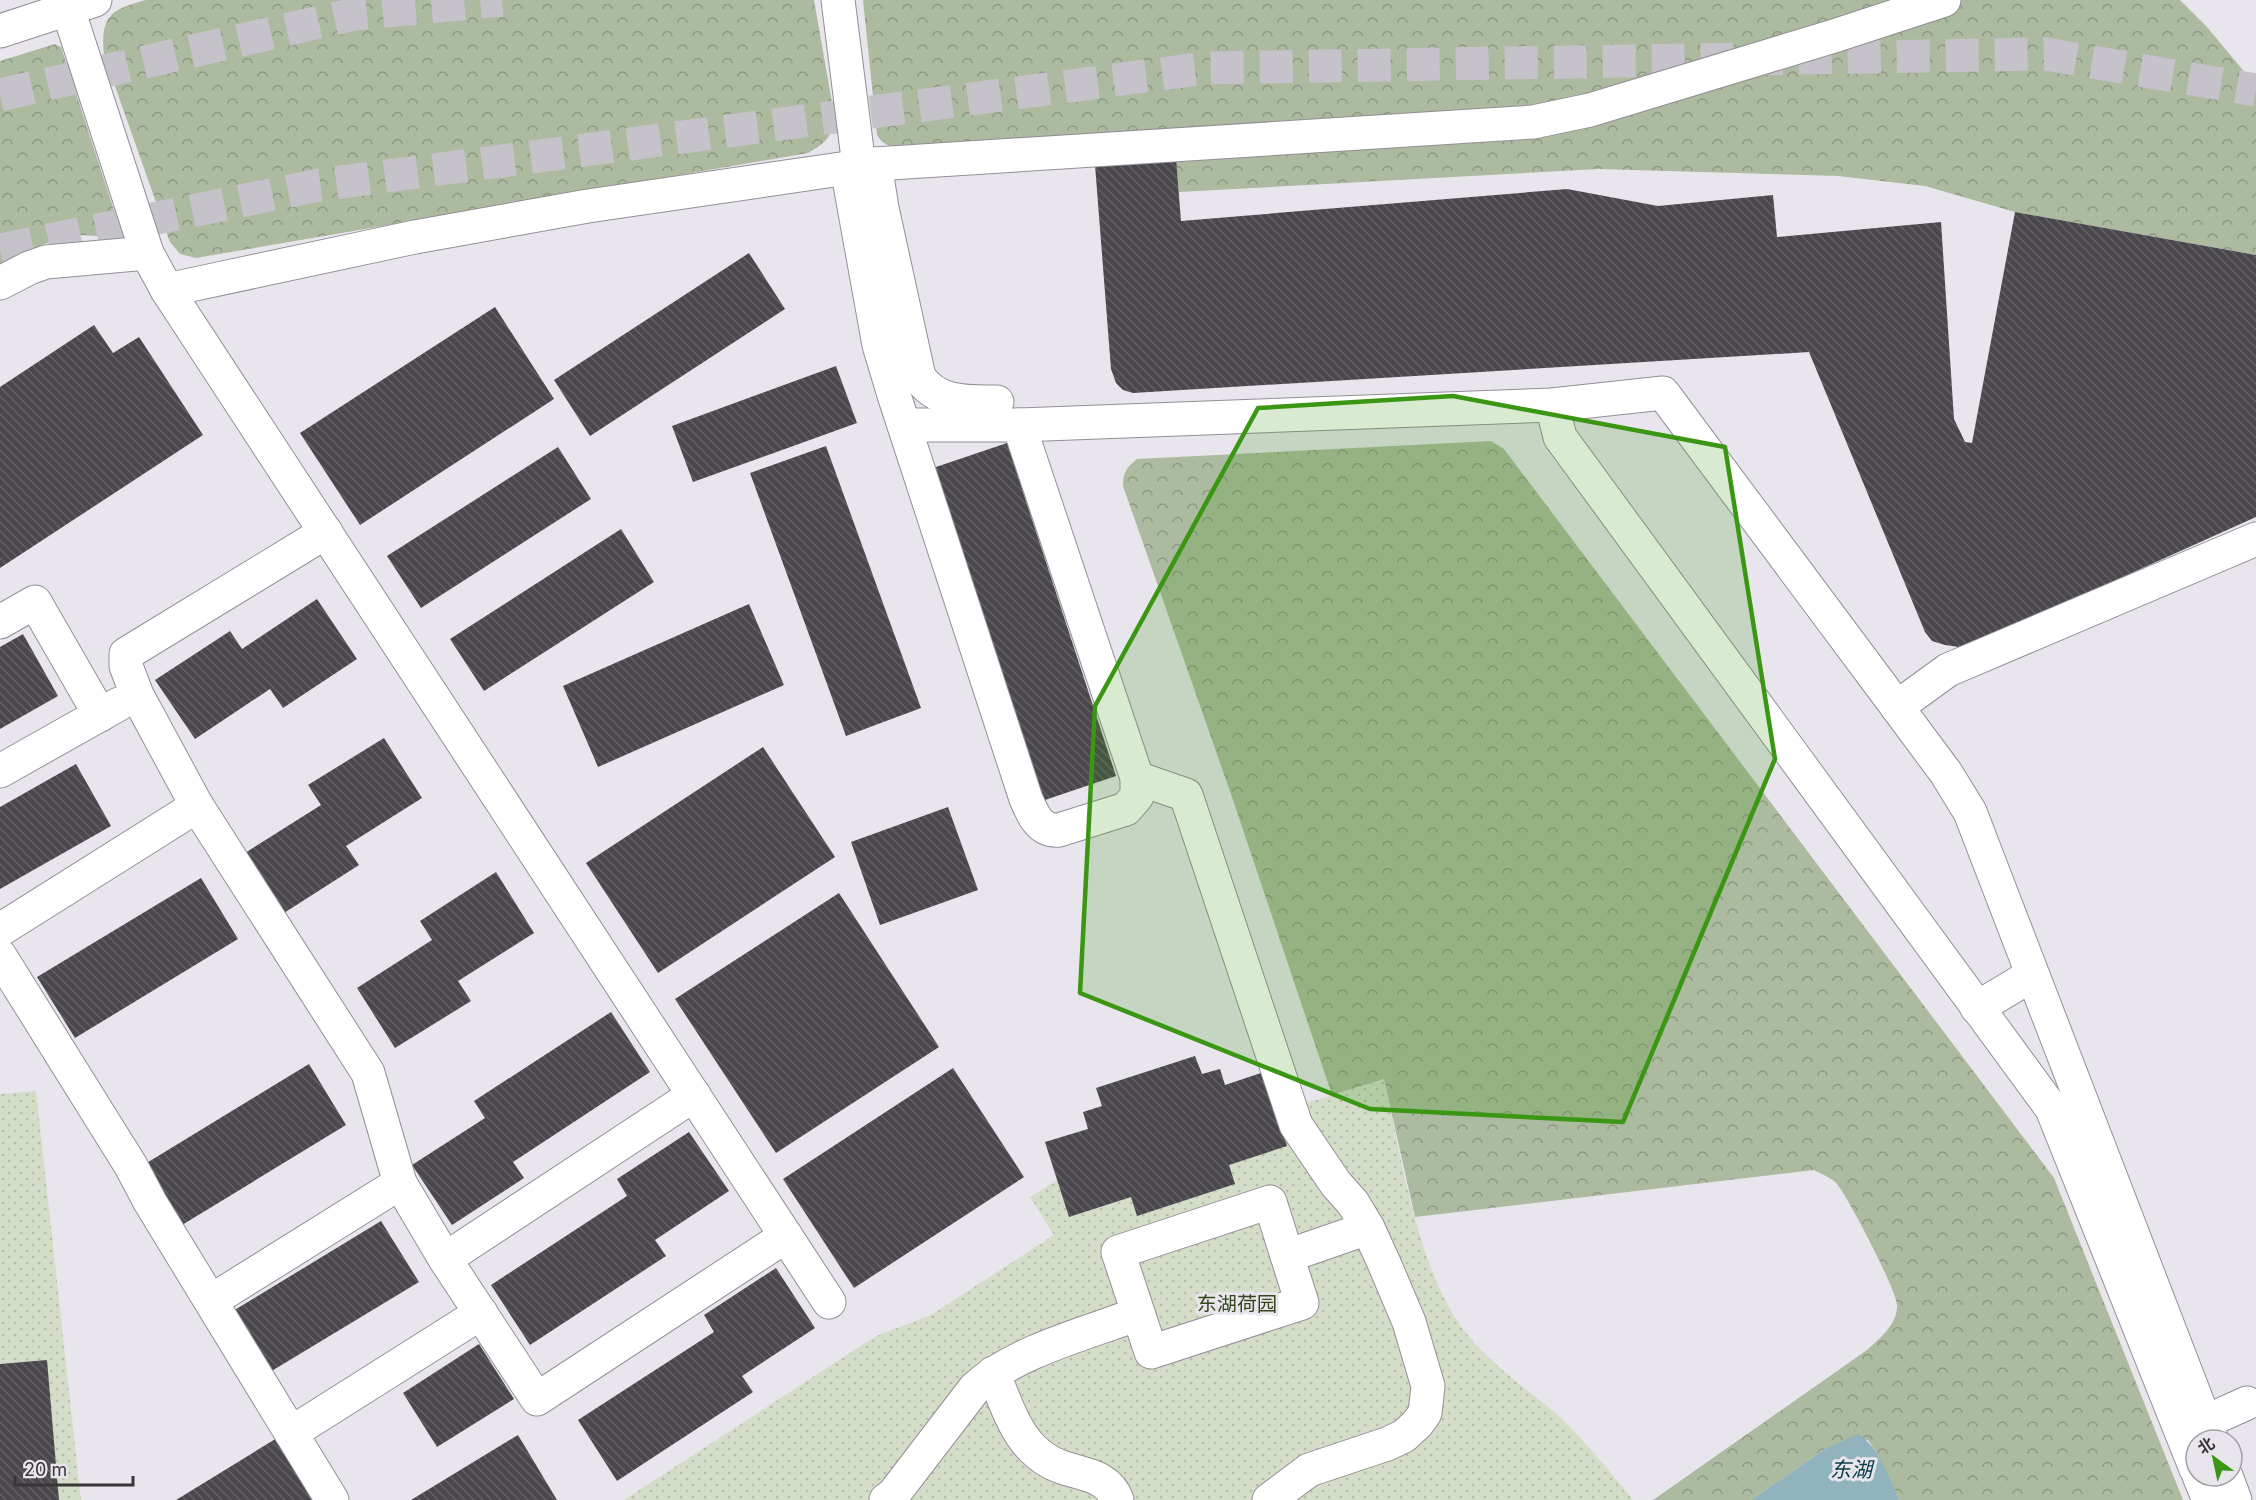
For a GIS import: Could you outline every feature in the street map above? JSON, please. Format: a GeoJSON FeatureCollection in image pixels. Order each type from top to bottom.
{"type":"FeatureCollection","features":[{"type":"Feature","properties":{"kind":"street"},"geometry":{"type":"LineString","coordinates":[[838,0],[860,166],[879,345],[1022,788],[1034,817],[1051,831],[1126,809],[1137,796],[1137,778],[1008,414]]}},
{"type":"Feature","properties":{"kind":"street"},"geometry":{"type":"LineString","coordinates":[[167,290],[415,237],[588,206],[860,166],[1533,122],[1590,110],[1944,0]]}},
{"type":"Feature","properties":{"kind":"street"},"geometry":{"type":"LineString","coordinates":[[0,32],[76,3],[147,253],[167,290],[829,1302]]}},
{"type":"Feature","properties":{"kind":"street"},"geometry":{"type":"LineString","coordinates":[[860,166],[882,208],[919,377],[932,391],[947,399],[1008,414]]}},
{"type":"Feature","properties":{"kind":"street"},"geometry":{"type":"LineString","coordinates":[[0,283],[46,262],[147,253]]}},
{"type":"Feature","properties":{"kind":"street"},"geometry":{"type":"LineString","coordinates":[[904,425],[1008,414],[1552,405],[1663,393],[1946,773],[1970,812],[2032,975],[2184,1433]]}},
{"type":"Feature","properties":{"kind":"street"},"geometry":{"type":"LineString","coordinates":[[1552,405],[1560,437],[2052,1109],[2122,1246],[2208,1428]]}},
{"type":"Feature","properties":{"kind":"street"},"geometry":{"type":"LineString","coordinates":[[326,532],[126,654],[126,666],[137,695],[197,806],[368,1073],[400,1183],[445,1259],[537,1399],[786,1236]]}},
{"type":"Feature","properties":{"kind":"street"},"geometry":{"type":"LineString","coordinates":[[1897,707],[1948,670],[2256,539]]}},
{"type":"Feature","properties":{"kind":"street"},"geometry":{"type":"LineString","coordinates":[[0,622],[35,602],[100,715]]}},
{"type":"Feature","properties":{"kind":"street"},"geometry":{"type":"LineString","coordinates":[[0,771],[137,695]]}},
{"type":"Feature","properties":{"kind":"street"},"geometry":{"type":"LineString","coordinates":[[1137,778],[1186,795],[1296,1125],[1336,1184],[1353,1203],[1368,1228],[1409,1322],[1428,1386],[1425,1413],[1404,1436],[1387,1444],[1309,1470],[1269,1500]]}},
{"type":"Feature","properties":{"kind":"street"},"geometry":{"type":"LineString","coordinates":[[0,930],[197,806]]}},
{"type":"Feature","properties":{"kind":"street"},"geometry":{"type":"LineString","coordinates":[[0,956],[131,1166],[150,1202],[332,1500]]}},
{"type":"Feature","properties":{"kind":"street"},"geometry":{"type":"LineString","coordinates":[[1977,1008],[2032,975]]}},
{"type":"Feature","properties":{"kind":"street"},"geometry":{"type":"LineString","coordinates":[[445,1259],[694,1095]]}},
{"type":"Feature","properties":{"kind":"street"},"geometry":{"type":"LineString","coordinates":[[211,1301],[400,1183]]}},
{"type":"Feature","properties":{"kind":"street"},"geometry":{"type":"LineString","coordinates":[[1270,1202],[1287,1256],[1302,1304],[1151,1352],[1118,1252],[1270,1202]]}},
{"type":"Feature","properties":{"kind":"street"},"geometry":{"type":"LineString","coordinates":[[1287,1256],[1368,1228]]}},
{"type":"Feature","properties":{"kind":"street"},"geometry":{"type":"LineString","coordinates":[[291,1433],[481,1313]]}},
{"type":"Feature","properties":{"kind":"street"},"geometry":{"type":"LineString","coordinates":[[886,1500],[975,1388],[993,1373],[1020,1358],[1138,1314]]}},
{"type":"Feature","properties":{"kind":"street"},"geometry":{"type":"LineString","coordinates":[[993,1373],[1018,1428],[1032,1448],[1058,1466],[1096,1476],[1108,1486],[1116,1500]]}},
{"type":"Feature","properties":{"kind":"street"},"geometry":{"type":"LineString","coordinates":[[2213,1428],[2247,1403]]}},
{"type":"Feature","properties":{"kind":"highlighted area"},"geometry":{"type":"Polygon","coordinates":[[[1453,396],[1725,447],[1775,759],[1623,1122],[1370,1109],[1080,993],[1095,706],[1258,408],[1453,396]]]}},
{"type":"Feature","properties":{"kind":"green space"},"geometry":{"type":"Polygon","coordinates":[[[146,0],[814,0],[834,114],[833,122],[828,138],[808,153],[196,258],[180,254],[170,242],[104,55],[104,32],[110,17],[124,7],[146,0]]]}},
{"type":"Feature","properties":{"kind":"green space"},"geometry":{"type":"Polygon","coordinates":[[[863,0],[2180,0],[2207,27],[2256,86],[2256,255],[2015,212],[1925,186],[1838,176],[1598,169],[1179,192],[1172,128],[909,150],[891,146],[877,135],[863,0]]]}},
{"type":"Feature","properties":{"kind":"green space"},"geometry":{"type":"Polygon","coordinates":[[[55,44],[61,47],[121,232],[110,236],[81,235],[55,240],[0,265],[0,61],[55,44]]]}},
{"type":"Feature","properties":{"kind":"green space"},"geometry":{"type":"Polygon","coordinates":[[[1491,441],[1504,449],[2054,1178],[2183,1500],[1899,1500],[1878,1455],[1868,1440],[1825,1449],[1751,1500],[1653,1500],[1867,1350],[1891,1325],[1897,1305],[1895,1296],[1871,1244],[1837,1184],[1814,1170],[1415,1217],[1384,1079],[1332,1095],[1232,797],[1123,486],[1124,477],[1128,467],[1137,459],[1491,441]]]}},
{"type":"Feature","properties":{"kind":"green space","name":"东湖荷园"},"geometry":{"type":"Polygon","coordinates":[[[1195,1056],[1202,1074],[1220,1069],[1225,1085],[1264,1072],[1277,1112],[1384,1079],[1413,1211],[1435,1278],[1449,1307],[1477,1346],[1564,1421],[1633,1500],[624,1500],[876,1336],[931,1315],[1054,1235],[1030,1197],[1057,1180],[1045,1142],[1088,1129],[1102,1106],[1096,1088],[1195,1056]]]}},
{"type":"Feature","properties":{"kind":"green space"},"geometry":{"type":"Polygon","coordinates":[[[36,1091],[81,1500],[0,1500],[0,1094],[36,1091]]]}},
{"type":"Feature","properties":{"kind":"water","name":"东湖"},"geometry":{"type":"Polygon","coordinates":[[[1858,1434],[1878,1455],[1899,1500],[1751,1500],[1825,1449],[1858,1434]]]}},
{"type":"Feature","properties":{"kind":"building"},"geometry":{"type":"Polygon","coordinates":[[[1176,158],[1181,221],[1567,189],[1658,206],[1773,195],[1777,237],[1941,222],[1954,419],[1965,442],[1972,443],[2015,212],[2256,255],[2256,517],[1976,643],[1959,647],[1932,641],[1925,632],[1809,352],[1133,393],[1123,390],[1116,383],[1111,369],[1095,165],[1176,158]]]}},
{"type":"Feature","properties":{"kind":"building"},"geometry":{"type":"Polygon","coordinates":[[[749,253],[785,309],[590,436],[554,380],[749,253]]]}},
{"type":"Feature","properties":{"kind":"building"},"geometry":{"type":"Polygon","coordinates":[[[495,307],[554,399],[360,525],[300,433],[495,307]]]}},
{"type":"Feature","properties":{"kind":"building"},"geometry":{"type":"Polygon","coordinates":[[[94,325],[113,353],[139,337],[203,435],[0,568],[0,387],[94,325]]]}},
{"type":"Feature","properties":{"kind":"building"},"geometry":{"type":"Polygon","coordinates":[[[836,366],[857,423],[693,482],[672,426],[836,366]]]}},
{"type":"Feature","properties":{"kind":"building"},"geometry":{"type":"Polygon","coordinates":[[[1007,443],[1116,776],[1042,801],[933,468],[1007,443]]]}},
{"type":"Feature","properties":{"kind":"building"},"geometry":{"type":"Polygon","coordinates":[[[826,446],[921,708],[846,736],[750,473],[826,446]]]}},
{"type":"Feature","properties":{"kind":"building"},"geometry":{"type":"Polygon","coordinates":[[[558,447],[591,499],[421,608],[387,556],[558,447]]]}},
{"type":"Feature","properties":{"kind":"building"},"geometry":{"type":"Polygon","coordinates":[[[621,529],[654,582],[484,691],[450,639],[621,529]]]}},
{"type":"Feature","properties":{"kind":"building"},"geometry":{"type":"Polygon","coordinates":[[[317,599],[357,659],[283,708],[270,689],[195,739],[155,680],[230,631],[242,649],[317,599]]]}},
{"type":"Feature","properties":{"kind":"building"},"geometry":{"type":"Polygon","coordinates":[[[749,604],[784,685],[598,767],[563,686],[749,604]]]}},
{"type":"Feature","properties":{"kind":"building"},"geometry":{"type":"Polygon","coordinates":[[[23,634],[58,696],[0,729],[0,647],[23,634]]]}},
{"type":"Feature","properties":{"kind":"building"},"geometry":{"type":"Polygon","coordinates":[[[384,738],[422,798],[346,846],[359,865],[284,913],[245,853],[321,805],[308,785],[384,738]]]}},
{"type":"Feature","properties":{"kind":"building"},"geometry":{"type":"Polygon","coordinates":[[[763,747],[835,857],[658,973],[586,863],[763,747]]]}},
{"type":"Feature","properties":{"kind":"building"},"geometry":{"type":"Polygon","coordinates":[[[76,764],[111,826],[0,889],[0,807],[76,764]]]}},
{"type":"Feature","properties":{"kind":"building"},"geometry":{"type":"Polygon","coordinates":[[[948,807],[978,890],[880,925],[851,842],[948,807]]]}},
{"type":"Feature","properties":{"kind":"building"},"geometry":{"type":"Polygon","coordinates":[[[496,872],[534,933],[458,981],[471,1001],[395,1048],[357,988],[432,940],[420,921],[496,872]]]}},
{"type":"Feature","properties":{"kind":"building"},"geometry":{"type":"Polygon","coordinates":[[[201,878],[238,939],[75,1038],[37,977],[201,878]]]}},
{"type":"Feature","properties":{"kind":"building"},"geometry":{"type":"Polygon","coordinates":[[[839,893],[939,1047],[776,1153],[675,999],[839,893]]]}},
{"type":"Feature","properties":{"kind":"building"},"geometry":{"type":"Polygon","coordinates":[[[611,1012],[650,1072],[513,1162],[524,1178],[452,1225],[412,1165],[485,1118],[474,1101],[611,1012]]]}},
{"type":"Feature","properties":{"kind":"building"},"geometry":{"type":"Polygon","coordinates":[[[1195,1056],[1202,1074],[1220,1069],[1225,1085],[1264,1072],[1287,1146],[1229,1165],[1235,1184],[1137,1216],[1131,1197],[1069,1217],[1045,1142],[1088,1129],[1083,1112],[1102,1106],[1096,1088],[1195,1056]]]}},
{"type":"Feature","properties":{"kind":"building"},"geometry":{"type":"Polygon","coordinates":[[[309,1064],[346,1125],[182,1225],[145,1164],[309,1064]]]}},
{"type":"Feature","properties":{"kind":"building"},"geometry":{"type":"Polygon","coordinates":[[[953,1068],[1024,1177],[854,1288],[783,1179],[953,1068]]]}},
{"type":"Feature","properties":{"kind":"building"},"geometry":{"type":"Polygon","coordinates":[[[689,1132],[729,1191],[655,1240],[666,1256],[530,1345],[491,1285],[627,1196],[617,1179],[689,1132]]]}},
{"type":"Feature","properties":{"kind":"building"},"geometry":{"type":"Polygon","coordinates":[[[381,1221],[419,1282],[265,1375],[228,1314],[381,1221]]]}},
{"type":"Feature","properties":{"kind":"building"},"geometry":{"type":"Polygon","coordinates":[[[776,1268],[815,1328],[742,1376],[753,1392],[617,1481],[578,1420],[714,1332],[704,1315],[776,1268]]]}},
{"type":"Feature","properties":{"kind":"building"},"geometry":{"type":"Polygon","coordinates":[[[479,1344],[514,1399],[437,1447],[403,1393],[479,1344]]]}},
{"type":"Feature","properties":{"kind":"building"},"geometry":{"type":"Polygon","coordinates":[[[47,1360],[59,1500],[0,1500],[0,1364],[47,1360]]]}},
{"type":"Feature","properties":{"kind":"building"},"geometry":{"type":"Polygon","coordinates":[[[518,1435],[557,1500],[411,1500],[518,1435]]]}},
{"type":"Feature","properties":{"kind":"building"},"geometry":{"type":"Polygon","coordinates":[[[277,1438],[314,1500],[176,1500],[277,1438]]]}},
{"type":"Feature","properties":{"kind":"tunnel"},"geometry":{"type":"LineString","coordinates":[[0,95],[355,14],[502,0]]}},
{"type":"Feature","properties":{"kind":"tunnel"},"geometry":{"type":"LineString","coordinates":[[0,250],[319,185],[1206,68],[2046,54],[2256,90]]}}]}
